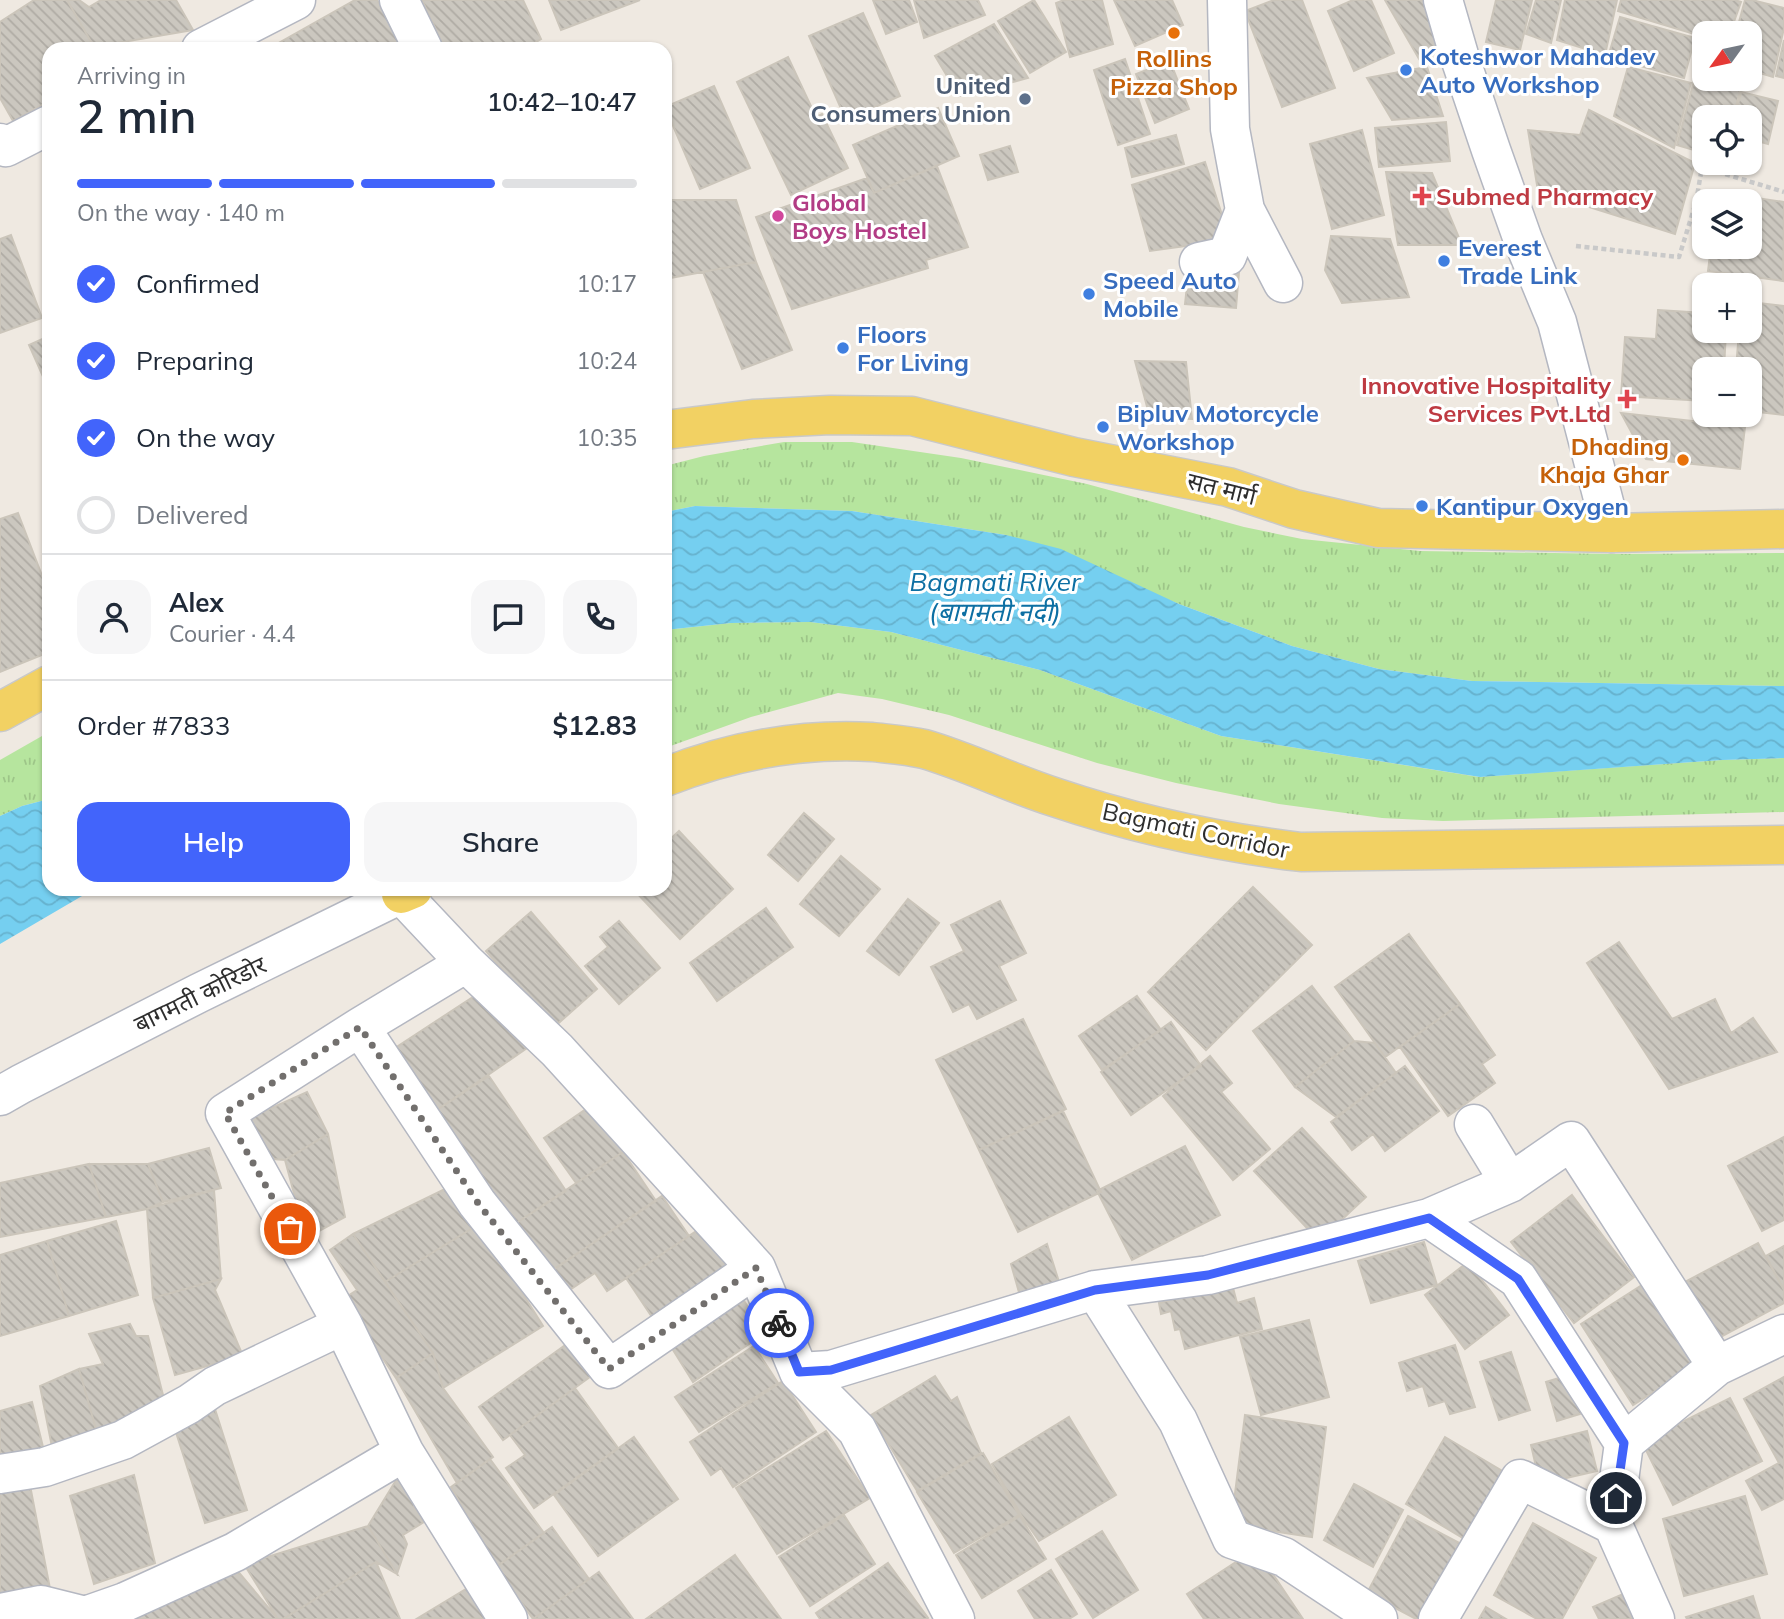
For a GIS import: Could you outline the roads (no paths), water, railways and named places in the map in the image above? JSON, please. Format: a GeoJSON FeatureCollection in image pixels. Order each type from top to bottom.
{"type":"FeatureCollection","features":[{"type":"Feature","properties":{"kind":"main road","name":"सत मार्ग"},"geometry":{"type":"LineString","coordinates":[[672,429],[753,419],[830,415],[912,416],[1074,457],[1228,486],[1294,509],[1378,528],[1612,533],[1784,529]]}},
{"type":"Feature","properties":{"kind":"main road"},"geometry":{"type":"LineString","coordinates":[[0,712],[42,689]]}},
{"type":"Feature","properties":{"kind":"main road","name":"Bagmati Corridor"},"geometry":{"type":"LineString","coordinates":[[672,774],[737,754],[789,744],[843,740],[921,748],[1053,797],[1150,825],[1246,845],[1301,852],[1784,845]]}},
{"type":"Feature","properties":{"kind":"street"},"geometry":{"type":"LineString","coordinates":[[215,42],[296,0]]}},
{"type":"Feature","properties":{"kind":"street"},"geometry":{"type":"LineString","coordinates":[[399,0],[420,42]]}},
{"type":"Feature","properties":{"kind":"street"},"geometry":{"type":"LineString","coordinates":[[1227,0],[1230,129],[1245,210],[1283,283]]}},
{"type":"Feature","properties":{"kind":"street"},"geometry":{"type":"LineString","coordinates":[[1443,0],[1475,103],[1523,240],[1557,322],[1612,533]]}},
{"type":"Feature","properties":{"kind":"street"},"geometry":{"type":"LineString","coordinates":[[0,143],[6,147],[42,129]]}},
{"type":"Feature","properties":{"kind":"street"},"geometry":{"type":"LineString","coordinates":[[1199,262],[1227,256],[1245,210]]}},
{"type":"Feature","properties":{"kind":"street","name":"बागमती कोरिडोर"},"geometry":{"type":"LineString","coordinates":[[0,1096],[187,999],[399,896]]}},
{"type":"Feature","properties":{"kind":"street"},"geometry":{"type":"LineString","coordinates":[[410,896],[466,963],[556,1050],[756,1268],[799,1372],[857,1430],[955,1619]]}},
{"type":"Feature","properties":{"kind":"street"},"geometry":{"type":"LineString","coordinates":[[466,963],[225,1113],[343,1325],[404,1452],[508,1619]]}},
{"type":"Feature","properties":{"kind":"street"},"geometry":{"type":"LineString","coordinates":[[360,1027],[478,1203],[609,1369],[756,1268]]}},
{"type":"Feature","properties":{"kind":"street"},"geometry":{"type":"LineString","coordinates":[[1474,1124],[1510,1183]]}},
{"type":"Feature","properties":{"kind":"street"},"geometry":{"type":"LineString","coordinates":[[799,1372],[831,1370],[1095,1290],[1208,1275],[1429,1218],[1510,1183],[1571,1141],[1717,1366]]}},
{"type":"Feature","properties":{"kind":"street"},"geometry":{"type":"LineString","coordinates":[[1429,1218],[1518,1279],[1624,1443],[1613,1525],[1656,1619]]}},
{"type":"Feature","properties":{"kind":"street"},"geometry":{"type":"LineString","coordinates":[[1095,1290],[1178,1421],[1232,1539],[1284,1557],[1378,1619]]}},
{"type":"Feature","properties":{"kind":"street"},"geometry":{"type":"LineString","coordinates":[[0,1474],[45,1467],[123,1440],[189,1404],[215,1386],[343,1325]]}},
{"type":"Feature","properties":{"kind":"street"},"geometry":{"type":"LineString","coordinates":[[1624,1443],[1717,1366],[1784,1334]]}},
{"type":"Feature","properties":{"kind":"street"},"geometry":{"type":"LineString","coordinates":[[0,1613],[41,1605],[85,1616],[125,1602],[235,1552],[404,1452]]}},
{"type":"Feature","properties":{"kind":"street"},"geometry":{"type":"LineString","coordinates":[[1438,1619],[1520,1479],[1613,1525]]}},
{"type":"Feature","properties":{"kind":"water","name":"Bagmati River (बागमती नदी)"},"geometry":{"type":"Polygon","coordinates":[[[695,506],[852,511],[1006,535],[1061,549],[1179,604],[1292,646],[1379,669],[1472,681],[1784,686],[1784,758],[1480,777],[1221,736],[1040,670],[891,632],[810,622],[731,623],[672,629],[672,511],[695,506]]]}},
{"type":"Feature","properties":{"kind":"water"},"geometry":{"type":"Polygon","coordinates":[[[42,801],[42,896],[82,896],[0,944],[0,816],[42,801]]]}},
{"type":"Feature","properties":{"kind":"place","name":"Rollins Pizza Shop"},"geometry":{"type":"Point","coordinates":[1174,33]}},
{"type":"Feature","properties":{"kind":"place","name":"Koteshwor Mahadev Auto Workshop"},"geometry":{"type":"Point","coordinates":[1406,70]}},
{"type":"Feature","properties":{"kind":"place","name":"United Consumers Union"},"geometry":{"type":"Point","coordinates":[1025,99]}},
{"type":"Feature","properties":{"kind":"place","name":"Submed Pharmacy"},"geometry":{"type":"Point","coordinates":[1422,196]}},
{"type":"Feature","properties":{"kind":"place","name":"Global Boys Hostel"},"geometry":{"type":"Point","coordinates":[778,216]}},
{"type":"Feature","properties":{"kind":"place","name":"Everest Trade Link"},"geometry":{"type":"Point","coordinates":[1444,261]}},
{"type":"Feature","properties":{"kind":"place","name":"Speed Auto Mobile"},"geometry":{"type":"Point","coordinates":[1089,294]}},
{"type":"Feature","properties":{"kind":"place","name":"Floors For Living"},"geometry":{"type":"Point","coordinates":[843,348]}},
{"type":"Feature","properties":{"kind":"place","name":"Innovative Hospitality Services Pvt.Ltd"},"geometry":{"type":"Point","coordinates":[1627,399]}},
{"type":"Feature","properties":{"kind":"place","name":"Bipluv Motorcycle Workshop"},"geometry":{"type":"Point","coordinates":[1103,427]}},
{"type":"Feature","properties":{"kind":"place","name":"Dhading Khaja Ghar"},"geometry":{"type":"Point","coordinates":[1683,460]}},
{"type":"Feature","properties":{"kind":"place","name":"Kantipur Oxygen"},"geometry":{"type":"Point","coordinates":[1422,506]}}]}
